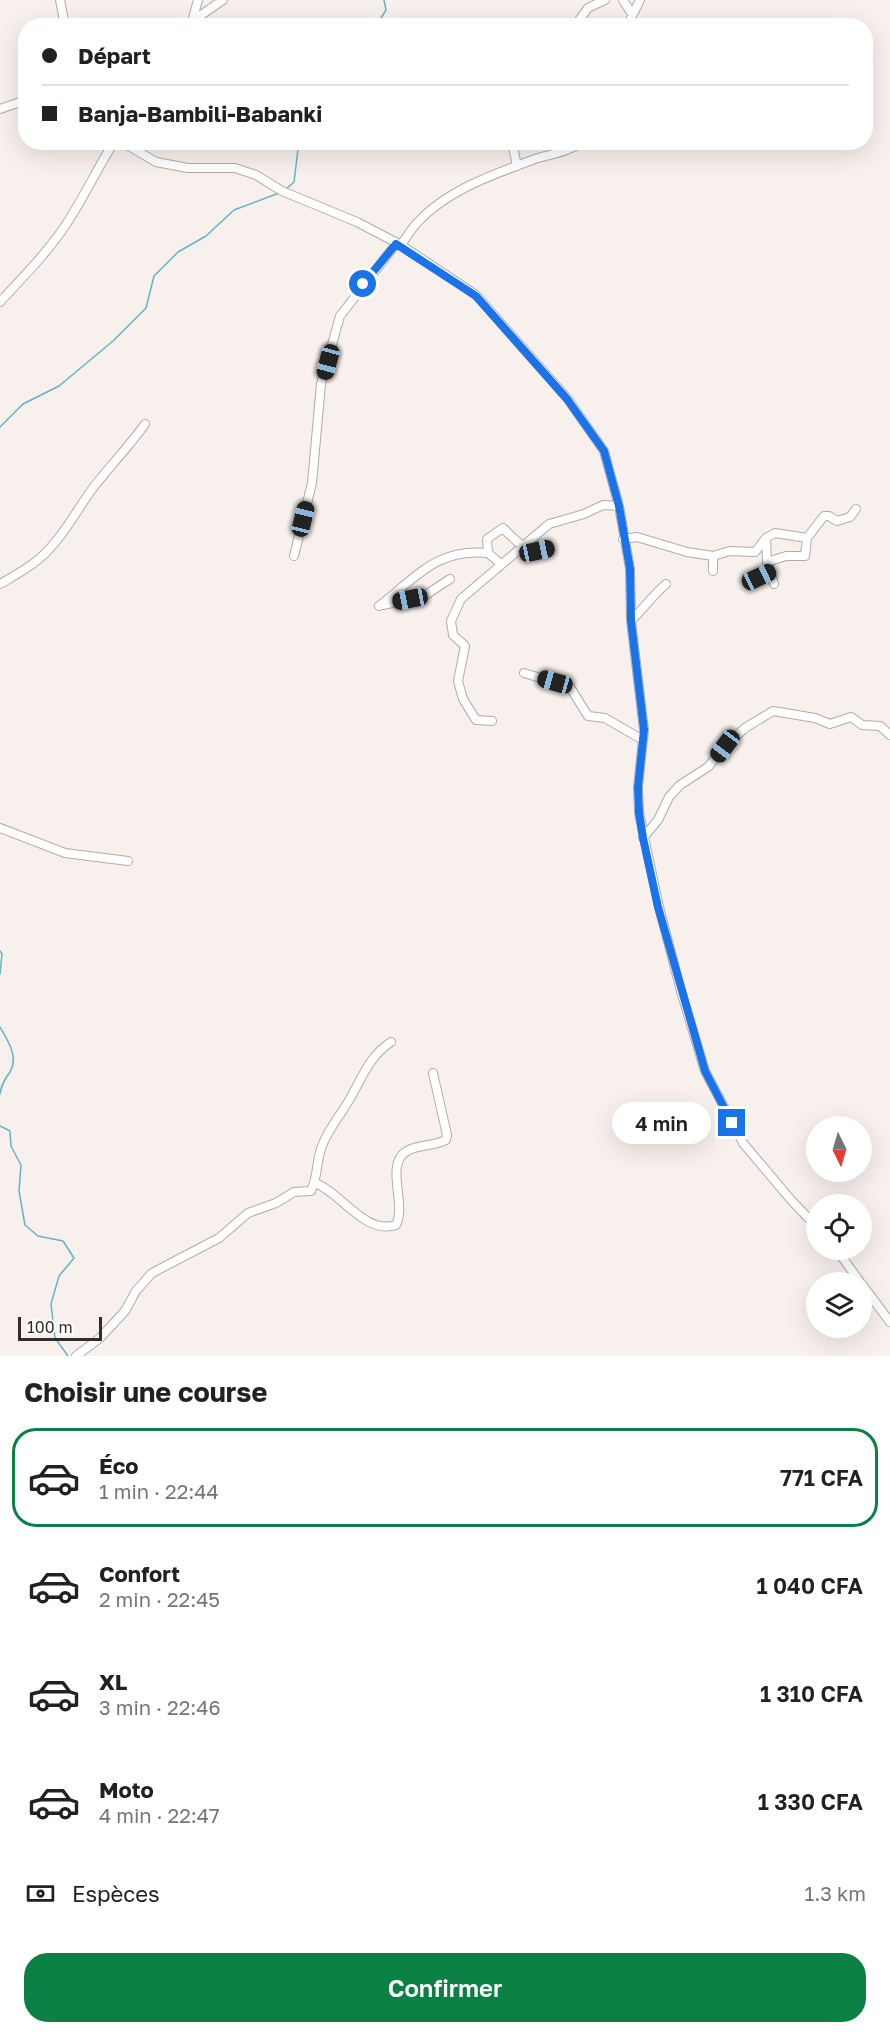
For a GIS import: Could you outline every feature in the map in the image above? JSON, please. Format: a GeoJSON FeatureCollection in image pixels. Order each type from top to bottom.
{"type":"FeatureCollection","features":[{"type":"Feature","properties":{"kind":"street"},"geometry":{"type":"LineString","coordinates":[[60,0],[63,18]]}},
{"type":"Feature","properties":{"kind":"street"},"geometry":{"type":"LineString","coordinates":[[194,18],[198,0]]}},
{"type":"Feature","properties":{"kind":"street"},"geometry":{"type":"LineString","coordinates":[[197,18],[223,0]]}},
{"type":"Feature","properties":{"kind":"street"},"geometry":{"type":"LineString","coordinates":[[581,18],[588,8],[605,0]]}},
{"type":"Feature","properties":{"kind":"street"},"geometry":{"type":"LineString","coordinates":[[623,0],[632,14]]}},
{"type":"Feature","properties":{"kind":"street"},"geometry":{"type":"LineString","coordinates":[[630,18],[640,0]]}},
{"type":"Feature","properties":{"kind":"street"},"geometry":{"type":"LineString","coordinates":[[0,109],[18,103]]}},
{"type":"Feature","properties":{"kind":"street"},"geometry":{"type":"LineString","coordinates":[[0,302],[33,267],[67,223],[109,150]]}},
{"type":"Feature","properties":{"kind":"street"},"geometry":{"type":"LineString","coordinates":[[136,150],[156,162],[188,168],[235,168],[256,175],[282,191],[357,222],[398,244],[476,296],[567,399],[604,451],[619,506],[630,569],[631,621],[644,730],[638,787],[639,813],[658,907],[705,1071],[743,1143],[806,1216]]}},
{"type":"Feature","properties":{"kind":"street"},"geometry":{"type":"LineString","coordinates":[[514,150],[517,166]]}},
{"type":"Feature","properties":{"kind":"street"},"geometry":{"type":"LineString","coordinates":[[294,556],[312,483],[321,384],[340,316],[417,222],[440,204],[476,182],[551,153],[567,150]]}},
{"type":"Feature","properties":{"kind":"street"},"geometry":{"type":"LineString","coordinates":[[0,584],[21,573],[41,558],[145,424]]}},
{"type":"Feature","properties":{"kind":"street"},"geometry":{"type":"LineString","coordinates":[[492,721],[476,720],[463,699],[458,681],[465,646],[453,635],[451,621],[460,599],[549,524],[584,514],[603,505],[619,506]]}},
{"type":"Feature","properties":{"kind":"street"},"geometry":{"type":"LineString","coordinates":[[767,562],[786,556],[805,556],[807,538],[824,516],[837,521],[850,517],[856,509]]}},
{"type":"Feature","properties":{"kind":"street"},"geometry":{"type":"LineString","coordinates":[[488,553],[487,539],[503,528],[521,546],[537,551],[549,548]]}},
{"type":"Feature","properties":{"kind":"street"},"geometry":{"type":"LineString","coordinates":[[623,539],[637,537],[687,552],[713,556],[730,551],[755,552],[766,538],[775,533],[807,538]]}},
{"type":"Feature","properties":{"kind":"street"},"geometry":{"type":"LineString","coordinates":[[766,538],[767,562],[774,584]]}},
{"type":"Feature","properties":{"kind":"street"},"geometry":{"type":"LineString","coordinates":[[450,579],[418,600],[410,599],[379,606],[433,563],[454,554],[488,553],[501,564]]}},
{"type":"Feature","properties":{"kind":"street"},"geometry":{"type":"LineString","coordinates":[[713,556],[713,571]]}},
{"type":"Feature","properties":{"kind":"street"},"geometry":{"type":"LineString","coordinates":[[747,583],[770,572]]}},
{"type":"Feature","properties":{"kind":"street"},"geometry":{"type":"LineString","coordinates":[[631,621],[651,601],[655,593],[666,584]]}},
{"type":"Feature","properties":{"kind":"street"},"geometry":{"type":"LineString","coordinates":[[524,673],[570,687],[588,716],[605,718],[643,740]]}},
{"type":"Feature","properties":{"kind":"street"},"geometry":{"type":"LineString","coordinates":[[643,838],[658,820],[669,796],[680,785],[708,767],[725,746],[745,728],[773,711],[815,718],[830,724],[851,717],[862,725],[880,726],[890,735]]}},
{"type":"Feature","properties":{"kind":"street"},"geometry":{"type":"LineString","coordinates":[[0,828],[65,853],[128,861]]}},
{"type":"Feature","properties":{"kind":"street"},"geometry":{"type":"LineString","coordinates":[[76,1356],[106,1331],[125,1311],[136,1291],[152,1273],[219,1238],[248,1213],[276,1203],[294,1192],[311,1191],[315,1183],[316,1165],[321,1147],[334,1121],[348,1103],[367,1065],[379,1050],[391,1042]]}},
{"type":"Feature","properties":{"kind":"street"},"geometry":{"type":"LineString","coordinates":[[315,1183],[328,1189],[375,1225],[396,1225],[400,1205],[397,1183],[398,1163],[402,1154],[446,1140],[433,1073]]}},
{"type":"Feature","properties":{"kind":"street"},"geometry":{"type":"LineString","coordinates":[[872,1298],[890,1322]]}},
{"type":"Feature","properties":{"kind":"waterway"},"geometry":{"type":"LineString","coordinates":[[381,18],[386,10],[384,0]]}},
{"type":"Feature","properties":{"kind":"waterway"},"geometry":{"type":"LineString","coordinates":[[286,189],[294,182],[298,150]]}},
{"type":"Feature","properties":{"kind":"waterway"},"geometry":{"type":"LineString","coordinates":[[0,427],[23,404],[59,386],[113,341],[146,308],[154,276],[178,252],[206,236],[234,210],[279,193]]}},
{"type":"Feature","properties":{"kind":"waterway"},"geometry":{"type":"LineString","coordinates":[[0,951],[2,954],[0,974]]}},
{"type":"Feature","properties":{"kind":"waterway"},"geometry":{"type":"LineString","coordinates":[[0,1027],[13,1055],[12,1066],[0,1094]]}},
{"type":"Feature","properties":{"kind":"waterway"},"geometry":{"type":"LineString","coordinates":[[0,1126],[10,1131],[11,1146],[21,1165],[19,1191],[25,1225],[38,1236],[63,1241],[74,1258],[59,1276],[51,1304],[55,1338],[68,1356]]}},
{"type":"Feature","properties":{"kind":"route"},"geometry":{"type":"LineString","coordinates":[[363,284],[396,244],[401,245],[476,296],[567,399],[604,451],[619,506],[620,524],[630,569],[631,621],[644,730],[638,787],[643,838],[658,907],[705,1071],[732,1123]]}}]}
